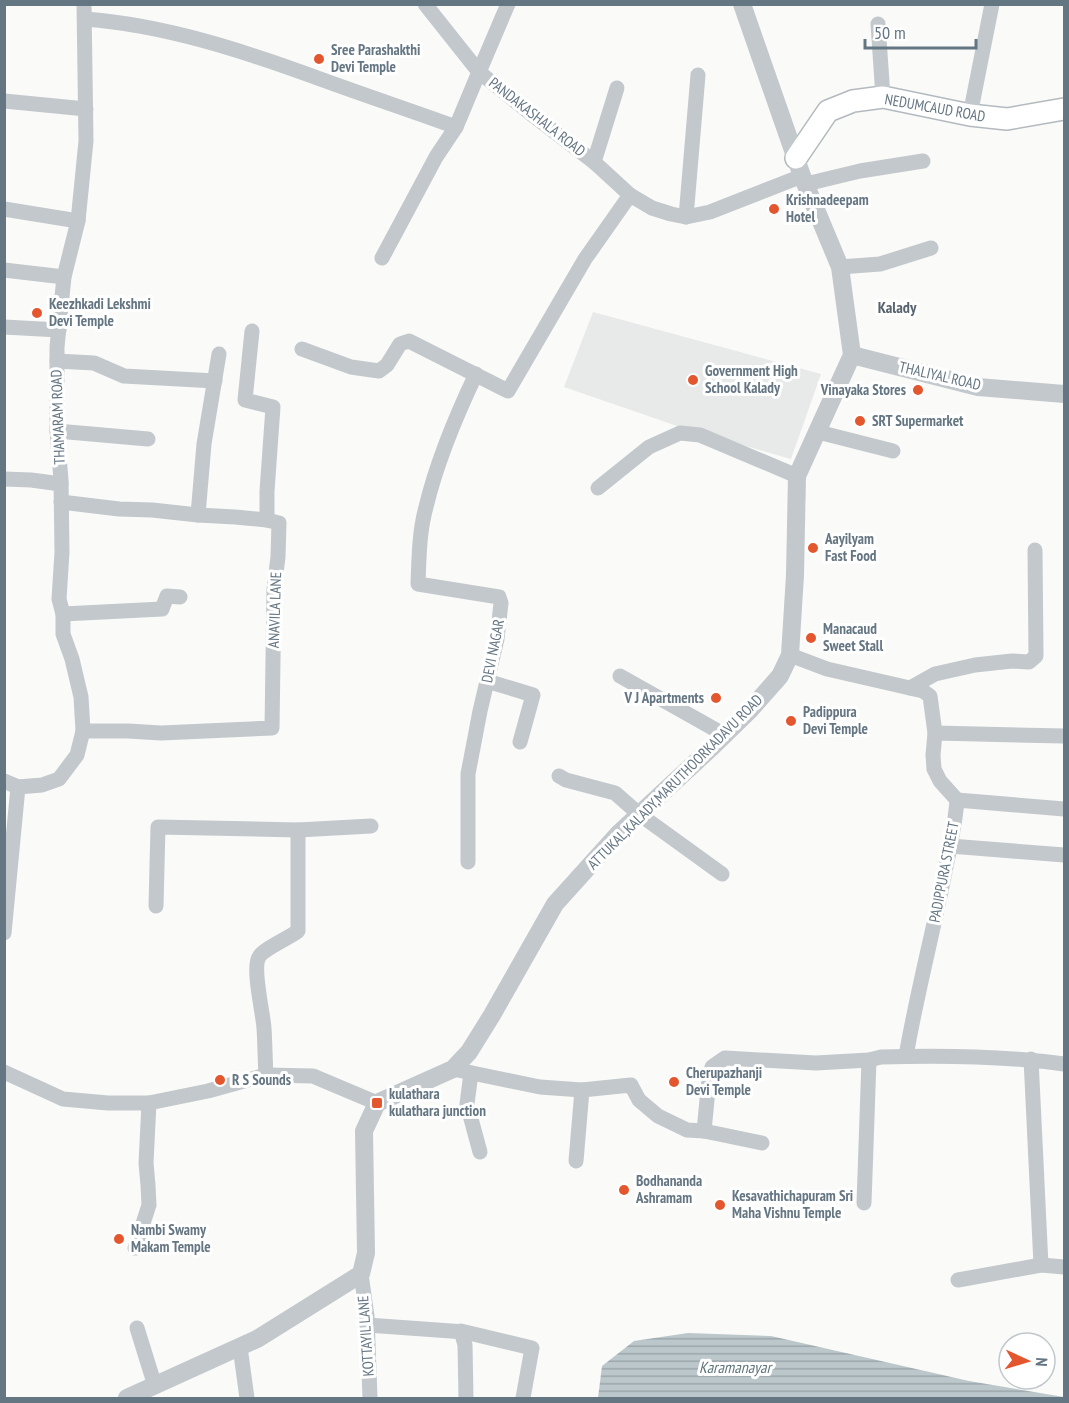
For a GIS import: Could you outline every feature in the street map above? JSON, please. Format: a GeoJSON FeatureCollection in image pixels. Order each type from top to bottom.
{"type":"FeatureCollection","features":[{"type":"Feature","properties":{"kind":"main road","name":"NEDUMCAUD ROAD"},"geometry":{"type":"LineString","coordinates":[[801,173],[828,111],[854,101],[883,97],[970,115],[1007,119],[1065,109]]}},
{"type":"Feature","properties":{"kind":"street"},"geometry":{"type":"LineString","coordinates":[[425,4],[479,72],[508,4]]}},
{"type":"Feature","properties":{"kind":"street"},"geometry":{"type":"LineString","coordinates":[[742,4],[801,173],[840,267],[852,355]]}},
{"type":"Feature","properties":{"kind":"street"},"geometry":{"type":"LineString","coordinates":[[970,115],[992,4]]}},
{"type":"Feature","properties":{"kind":"street"},"geometry":{"type":"LineString","coordinates":[[85,12],[264,58],[456,127]]}},
{"type":"Feature","properties":{"kind":"street","name":"THAMARAM ROAD"},"geometry":{"type":"LineString","coordinates":[[11,784],[42,785],[59,779],[77,755],[83,731],[81,697],[63,634],[63,614],[59,599],[62,552],[61,484],[57,431],[57,347],[64,277],[78,221],[86,141],[85,12]]}},
{"type":"Feature","properties":{"kind":"street"},"geometry":{"type":"LineString","coordinates":[[878,24],[883,97]]}},
{"type":"Feature","properties":{"kind":"street","name":"PANDAKASHALA ROAD"},"geometry":{"type":"LineString","coordinates":[[382,258],[436,157],[456,127],[479,72],[594,162],[630,195],[652,208],[686,217],[710,212],[801,173],[860,171],[923,161]]}},
{"type":"Feature","properties":{"kind":"street"},"geometry":{"type":"LineString","coordinates":[[686,217],[698,75]]}},
{"type":"Feature","properties":{"kind":"street"},"geometry":{"type":"LineString","coordinates":[[594,162],[617,88]]}},
{"type":"Feature","properties":{"kind":"street"},"geometry":{"type":"LineString","coordinates":[[4,100],[86,110]]}},
{"type":"Feature","properties":{"kind":"street"},"geometry":{"type":"LineString","coordinates":[[302,349],[351,366],[379,371],[387,365],[400,344],[409,341],[508,391],[585,259],[630,195]]}},
{"type":"Feature","properties":{"kind":"street"},"geometry":{"type":"LineString","coordinates":[[4,209],[78,221]]}},
{"type":"Feature","properties":{"kind":"street"},"geometry":{"type":"LineString","coordinates":[[840,267],[880,264],[931,248]]}},
{"type":"Feature","properties":{"kind":"street"},"geometry":{"type":"LineString","coordinates":[[4,270],[64,277]]}},
{"type":"Feature","properties":{"kind":"street"},"geometry":{"type":"LineString","coordinates":[[4,327],[59,330]]}},
{"type":"Feature","properties":{"kind":"street"},"geometry":{"type":"LineString","coordinates":[[61,502],[119,509],[267,520],[273,407],[245,400],[252,331]]}},
{"type":"Feature","properties":{"kind":"street"},"geometry":{"type":"LineString","coordinates":[[198,515],[204,444],[219,354]]}},
{"type":"Feature","properties":{"kind":"street","name":"THALIYAL ROAD"},"geometry":{"type":"LineString","coordinates":[[852,355],[978,387],[1065,394]]}},
{"type":"Feature","properties":{"kind":"street","name":"ATTUKAL,KALADY,MARUTHOORKADAVU ROAD"},"geometry":{"type":"LineString","coordinates":[[376,1103],[462,1071],[469,1052],[555,904],[619,833],[725,735],[780,676],[790,655],[795,575],[797,476],[852,355]]}},
{"type":"Feature","properties":{"kind":"street"},"geometry":{"type":"LineString","coordinates":[[57,361],[94,363],[124,376],[215,381]]}},
{"type":"Feature","properties":{"kind":"street","name":"DEVI NAGAR"},"geometry":{"type":"LineString","coordinates":[[468,861],[468,774],[497,639],[501,603],[499,597],[418,584],[425,508],[456,416],[476,374]]}},
{"type":"Feature","properties":{"kind":"street"},"geometry":{"type":"LineString","coordinates":[[57,431],[148,439]]}},
{"type":"Feature","properties":{"kind":"street"},"geometry":{"type":"LineString","coordinates":[[818,432],[893,451]]}},
{"type":"Feature","properties":{"kind":"street"},"geometry":{"type":"LineString","coordinates":[[598,488],[649,447],[680,433],[700,435],[797,476]]}},
{"type":"Feature","properties":{"kind":"street"},"geometry":{"type":"LineString","coordinates":[[4,479],[61,484]]}},
{"type":"Feature","properties":{"kind":"street","name":"ANAVILA LANE"},"geometry":{"type":"LineString","coordinates":[[83,731],[161,734],[272,728],[274,589],[279,523],[267,520]]}},
{"type":"Feature","properties":{"kind":"street"},"geometry":{"type":"LineString","coordinates":[[910,688],[935,674],[984,664],[1029,662],[1036,656],[1035,550]]}},
{"type":"Feature","properties":{"kind":"street"},"geometry":{"type":"LineString","coordinates":[[63,614],[162,609],[167,596],[180,597]]}},
{"type":"Feature","properties":{"kind":"street","name":"PADIPPURA STREET"},"geometry":{"type":"LineString","coordinates":[[790,655],[827,669],[923,691],[930,696],[935,733],[934,769],[940,781],[957,800],[956,817],[906,1056]]}},
{"type":"Feature","properties":{"kind":"street"},"geometry":{"type":"LineString","coordinates":[[620,676],[725,735]]}},
{"type":"Feature","properties":{"kind":"street"},"geometry":{"type":"LineString","coordinates":[[487,681],[533,695],[520,742]]}},
{"type":"Feature","properties":{"kind":"street"},"geometry":{"type":"LineString","coordinates":[[935,733],[1065,736]]}},
{"type":"Feature","properties":{"kind":"street"},"geometry":{"type":"LineString","coordinates":[[559,776],[615,793],[639,814],[722,874]]}},
{"type":"Feature","properties":{"kind":"street"},"geometry":{"type":"LineString","coordinates":[[4,933],[11,784]]}},
{"type":"Feature","properties":{"kind":"street"},"geometry":{"type":"LineString","coordinates":[[957,800],[1065,809]]}},
{"type":"Feature","properties":{"kind":"street"},"geometry":{"type":"LineString","coordinates":[[156,906],[158,827],[298,830],[371,826]]}},
{"type":"Feature","properties":{"kind":"street"},"geometry":{"type":"LineString","coordinates":[[266,1075],[264,1027],[256,971],[259,957],[270,947],[298,931],[298,830]]}},
{"type":"Feature","properties":{"kind":"street"},"geometry":{"type":"LineString","coordinates":[[950,846],[1065,855]]}},
{"type":"Feature","properties":{"kind":"street"},"geometry":{"type":"LineString","coordinates":[[704,1131],[712,1067],[725,1058],[816,1063],[906,1056],[1031,1059],[1065,1064]]}},
{"type":"Feature","properties":{"kind":"street"},"geometry":{"type":"LineString","coordinates":[[1031,1059],[1041,1266]]}},
{"type":"Feature","properties":{"kind":"street"},"geometry":{"type":"LineString","coordinates":[[864,1203],[869,1060]]}},
{"type":"Feature","properties":{"kind":"street"},"geometry":{"type":"LineString","coordinates":[[480,1152],[467,1104],[462,1071],[540,1087],[582,1090],[631,1085],[639,1100],[658,1116],[687,1130],[704,1131],[762,1143]]}},
{"type":"Feature","properties":{"kind":"street"},"geometry":{"type":"LineString","coordinates":[[4,1072],[63,1099],[108,1103],[149,1103],[208,1091],[266,1075],[313,1076],[376,1103],[364,1131],[366,1253],[361,1274],[257,1339],[127,1398]]}},
{"type":"Feature","properties":{"kind":"street"},"geometry":{"type":"LineString","coordinates":[[576,1161],[582,1090]]}},
{"type":"Feature","properties":{"kind":"street"},"geometry":{"type":"LineString","coordinates":[[135,1248],[149,1205],[146,1163],[149,1103]]}},
{"type":"Feature","properties":{"kind":"street"},"geometry":{"type":"LineString","coordinates":[[958,1280],[1041,1266],[1065,1267]]}},
{"type":"Feature","properties":{"kind":"street","name":"KOTTAYIL LANE"},"geometry":{"type":"LineString","coordinates":[[361,1274],[367,1325],[370,1398]]}},
{"type":"Feature","properties":{"kind":"street"},"geometry":{"type":"LineString","coordinates":[[367,1325],[461,1331],[532,1348],[524,1398]]}},
{"type":"Feature","properties":{"kind":"street"},"geometry":{"type":"LineString","coordinates":[[137,1328],[155,1386]]}},
{"type":"Feature","properties":{"kind":"street"},"geometry":{"type":"LineString","coordinates":[[461,1331],[465,1345],[466,1398]]}},
{"type":"Feature","properties":{"kind":"street"},"geometry":{"type":"LineString","coordinates":[[240,1347],[247,1398]]}},
{"type":"Feature","properties":{"kind":"shaded area","name":"Government High School Kalady"},"geometry":{"type":"Polygon","coordinates":[[[593,312],[821,374],[791,459],[680,427],[564,387],[593,312]]]}},
{"type":"Feature","properties":{"kind":"water","name":"Karamanayar"},"geometry":{"type":"Polygon","coordinates":[[[688,1333],[771,1336],[997,1386],[997,1391],[1028,1391],[1064,1398],[598,1398],[602,1366],[634,1341],[688,1333]]]}},
{"type":"Feature","properties":{"kind":"place","name":"Sree Parashakthi Devi Temple"},"geometry":{"type":"Point","coordinates":[319,59]}},
{"type":"Feature","properties":{"kind":"place","name":"Krishnadeepam Hotel"},"geometry":{"type":"Point","coordinates":[774,209]}},
{"type":"Feature","properties":{"kind":"place","name":"Keezhkadi Lekshmi Devi Temple"},"geometry":{"type":"Point","coordinates":[37,313]}},
{"type":"Feature","properties":{"kind":"place","name":"Government High School Kalady"},"geometry":{"type":"Point","coordinates":[693,380]}},
{"type":"Feature","properties":{"kind":"place","name":"Vinayaka Stores"},"geometry":{"type":"Point","coordinates":[918,390]}},
{"type":"Feature","properties":{"kind":"place","name":"SRT Supermarket"},"geometry":{"type":"Point","coordinates":[860,421]}},
{"type":"Feature","properties":{"kind":"place","name":"Aayilyam Fast Food"},"geometry":{"type":"Point","coordinates":[813,548]}},
{"type":"Feature","properties":{"kind":"place","name":"Manacaud Sweet Stall"},"geometry":{"type":"Point","coordinates":[811,638]}},
{"type":"Feature","properties":{"kind":"place","name":"V J Apartments"},"geometry":{"type":"Point","coordinates":[716,698]}},
{"type":"Feature","properties":{"kind":"place","name":"Padippura Devi Temple"},"geometry":{"type":"Point","coordinates":[791,721]}},
{"type":"Feature","properties":{"kind":"place","name":"R S Sounds"},"geometry":{"type":"Point","coordinates":[220,1080]}},
{"type":"Feature","properties":{"kind":"place","name":"Cherupazhanji Devi Temple"},"geometry":{"type":"Point","coordinates":[674,1082]}},
{"type":"Feature","properties":{"kind":"place","name":"kulathara kulathara junction"},"geometry":{"type":"Point","coordinates":[377,1103]}},
{"type":"Feature","properties":{"kind":"place","name":"Bodhananda Ashramam"},"geometry":{"type":"Point","coordinates":[624,1190]}},
{"type":"Feature","properties":{"kind":"place","name":"Kesavathichapuram Sri Maha Vishnu Temple"},"geometry":{"type":"Point","coordinates":[720,1205]}},
{"type":"Feature","properties":{"kind":"place","name":"Nambi Swamy Makam Temple"},"geometry":{"type":"Point","coordinates":[119,1239]}},
{"type":"Feature","properties":{"kind":"district","name":"Kalady"},"geometry":{"type":"Point","coordinates":[897,307]}}]}
